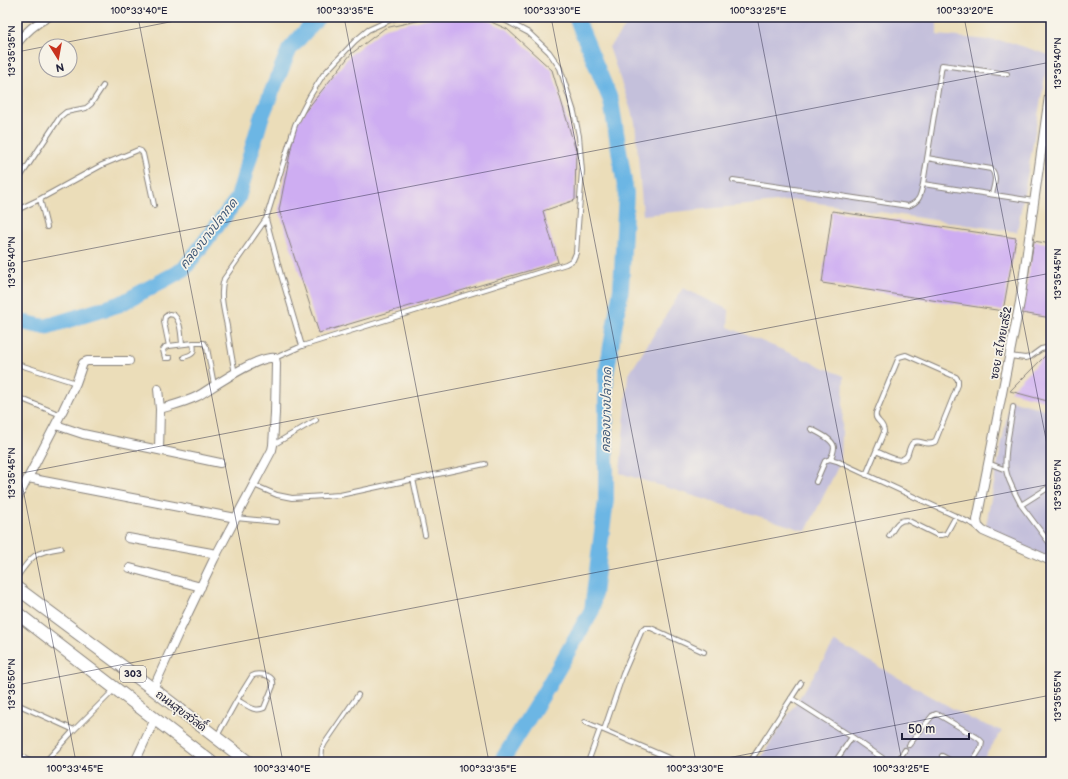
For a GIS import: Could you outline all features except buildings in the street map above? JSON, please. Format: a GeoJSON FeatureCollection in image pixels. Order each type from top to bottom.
{"type":"FeatureCollection","features":[{"type":"Feature","properties":{"kind":"main road","name":"ถนนสุขสวัสดิ์"},"geometry":{"type":"LineString","coordinates":[[17,588],[248,762]]}},
{"type":"Feature","properties":{"kind":"main road","name":"ถนนสุขสวัสดิ์"},"geometry":{"type":"LineString","coordinates":[[17,613],[211,762]]}},
{"type":"Feature","properties":{"kind":"street"},"geometry":{"type":"LineString","coordinates":[[17,43],[22,36],[38,22],[48,17]]}},
{"type":"Feature","properties":{"kind":"street","name":"ซอย ส.ไทยเสรี2"},"geometry":{"type":"LineString","coordinates":[[978,526],[978,512],[1020,302],[1051,82]]}},
{"type":"Feature","properties":{"kind":"street"},"geometry":{"type":"LineString","coordinates":[[153,689],[217,554],[273,445],[276,370],[275,358],[270,357],[262,360],[185,401],[160,408]]}},
{"type":"Feature","properties":{"kind":"street"},"geometry":{"type":"LineString","coordinates":[[17,499],[61,415],[76,383],[83,363],[87,361],[129,361]]}},
{"type":"Feature","properties":{"kind":"street"},"geometry":{"type":"LineString","coordinates":[[158,389],[160,408],[159,450]]}},
{"type":"Feature","properties":{"kind":"street"},"geometry":{"type":"LineString","coordinates":[[56,425],[83,434],[220,463]]}},
{"type":"Feature","properties":{"kind":"street"},"geometry":{"type":"LineString","coordinates":[[28,478],[236,518]]}},
{"type":"Feature","properties":{"kind":"street"},"geometry":{"type":"LineString","coordinates":[[978,526],[983,530],[1051,561]]}},
{"type":"Feature","properties":{"kind":"street"},"geometry":{"type":"LineString","coordinates":[[128,538],[217,554]]}},
{"type":"Feature","properties":{"kind":"street"},"geometry":{"type":"LineString","coordinates":[[130,568],[201,587]]}},
{"type":"Feature","properties":{"kind":"street"},"geometry":{"type":"LineString","coordinates":[[135,762],[155,719]]}},
{"type":"Feature","properties":{"kind":"lane"},"geometry":{"type":"LineString","coordinates":[[235,374],[223,308],[221,290],[222,284],[266,218],[295,125],[323,75],[354,41],[368,30],[400,17]]}},
{"type":"Feature","properties":{"kind":"lane"},"geometry":{"type":"LineString","coordinates":[[275,358],[302,346],[558,267],[573,260],[576,253],[582,171],[579,136],[574,112],[560,68],[549,52],[529,33],[500,17]]}},
{"type":"Feature","properties":{"kind":"lane"},"geometry":{"type":"LineString","coordinates":[[733,180],[908,206],[915,203],[919,198],[923,184],[942,65],[1007,74]]}},
{"type":"Feature","properties":{"kind":"lane"},"geometry":{"type":"LineString","coordinates":[[17,182],[60,117],[66,112],[86,108],[91,104],[103,86]]}},
{"type":"Feature","properties":{"kind":"lane"},"geometry":{"type":"LineString","coordinates":[[17,210],[102,165],[138,150],[143,154],[154,205]]}},
{"type":"Feature","properties":{"kind":"lane"},"geometry":{"type":"LineString","coordinates":[[927,158],[991,169],[994,172],[995,179],[992,194]]}},
{"type":"Feature","properties":{"kind":"lane"},"geometry":{"type":"LineString","coordinates":[[923,184],[1034,201]]}},
{"type":"Feature","properties":{"kind":"lane"},"geometry":{"type":"LineString","coordinates":[[40,199],[47,227]]}},
{"type":"Feature","properties":{"kind":"lane"},"geometry":{"type":"LineString","coordinates":[[266,218],[302,346]]}},
{"type":"Feature","properties":{"kind":"lane"},"geometry":{"type":"LineString","coordinates":[[169,346],[164,322],[165,317],[169,314],[177,317],[182,344]]}},
{"type":"Feature","properties":{"kind":"lane"},"geometry":{"type":"LineString","coordinates":[[184,357],[193,353],[193,343]]}},
{"type":"Feature","properties":{"kind":"lane"},"geometry":{"type":"LineString","coordinates":[[170,358],[165,358],[163,350],[165,347],[193,343],[204,344],[207,348],[214,385]]}},
{"type":"Feature","properties":{"kind":"lane"},"geometry":{"type":"LineString","coordinates":[[1010,356],[1025,358],[1030,357],[1041,349],[1051,347]]}},
{"type":"Feature","properties":{"kind":"lane"},"geometry":{"type":"LineString","coordinates":[[866,474],[884,432],[884,427],[876,420],[875,416],[900,357],[906,355],[956,377],[958,380],[958,385],[935,442],[931,444],[917,441],[914,442],[907,456],[902,460],[898,460],[876,451]]}},
{"type":"Feature","properties":{"kind":"lane"},"geometry":{"type":"LineString","coordinates":[[17,364],[76,383]]}},
{"type":"Feature","properties":{"kind":"lane"},"geometry":{"type":"LineString","coordinates":[[22,399],[61,415]]}},
{"type":"Feature","properties":{"kind":"lane"},"geometry":{"type":"LineString","coordinates":[[1013,407],[1005,459],[1006,470],[1021,505],[1051,545]]}},
{"type":"Feature","properties":{"kind":"lane"},"geometry":{"type":"LineString","coordinates":[[273,445],[316,420]]}},
{"type":"Feature","properties":{"kind":"lane"},"geometry":{"type":"LineString","coordinates":[[811,428],[833,443],[834,448],[830,460]]}},
{"type":"Feature","properties":{"kind":"lane"},"geometry":{"type":"LineString","coordinates":[[816,482],[825,461],[837,461],[978,526]]}},
{"type":"Feature","properties":{"kind":"lane"},"geometry":{"type":"LineString","coordinates":[[988,463],[1006,470]]}},
{"type":"Feature","properties":{"kind":"lane"},"geometry":{"type":"LineString","coordinates":[[253,484],[277,495],[292,498],[340,495],[486,464]]}},
{"type":"Feature","properties":{"kind":"lane"},"geometry":{"type":"LineString","coordinates":[[412,479],[425,535]]}},
{"type":"Feature","properties":{"kind":"lane"},"geometry":{"type":"LineString","coordinates":[[1021,505],[1051,486]]}},
{"type":"Feature","properties":{"kind":"lane"},"geometry":{"type":"LineString","coordinates":[[889,536],[899,521],[902,520],[907,520],[937,535],[946,534],[956,516]]}},
{"type":"Feature","properties":{"kind":"lane"},"geometry":{"type":"LineString","coordinates":[[236,518],[277,522]]}},
{"type":"Feature","properties":{"kind":"lane"},"geometry":{"type":"LineString","coordinates":[[17,577],[27,562],[37,554],[46,550],[61,548]]}},
{"type":"Feature","properties":{"kind":"lane"},"geometry":{"type":"LineString","coordinates":[[588,762],[642,630],[652,628],[704,652]]}},
{"type":"Feature","properties":{"kind":"lane"},"geometry":{"type":"LineString","coordinates":[[216,738],[238,700],[252,676],[260,674],[272,679],[273,686],[264,708],[255,710],[238,700]]}},
{"type":"Feature","properties":{"kind":"lane"},"geometry":{"type":"LineString","coordinates":[[750,762],[801,683]]}},
{"type":"Feature","properties":{"kind":"lane"},"geometry":{"type":"LineString","coordinates":[[46,762],[74,730],[116,689]]}},
{"type":"Feature","properties":{"kind":"lane"},"geometry":{"type":"LineString","coordinates":[[320,762],[322,749],[325,743],[358,695]]}},
{"type":"Feature","properties":{"kind":"lane"},"geometry":{"type":"LineString","coordinates":[[791,698],[888,762]]}},
{"type":"Feature","properties":{"kind":"lane"},"geometry":{"type":"LineString","coordinates":[[17,704],[74,730]]}},
{"type":"Feature","properties":{"kind":"lane"},"geometry":{"type":"LineString","coordinates":[[909,744],[932,716],[936,714],[940,715],[978,738],[982,742],[981,748],[972,762]]}},
{"type":"Feature","properties":{"kind":"lane"},"geometry":{"type":"LineString","coordinates":[[585,722],[678,762]]}},
{"type":"Feature","properties":{"kind":"lane"},"geometry":{"type":"LineString","coordinates":[[835,762],[852,737]]}},
{"type":"Feature","properties":{"kind":"lane"},"geometry":{"type":"LineString","coordinates":[[897,762],[905,750]]}},
{"type":"Feature","properties":{"kind":"lane"},"geometry":{"type":"LineString","coordinates":[[17,754],[31,762]]}},
{"type":"Feature","properties":{"kind":"lane"},"geometry":{"type":"LineString","coordinates":[[942,756],[953,762]]}},
{"type":"Feature","properties":{"kind":"shaded area"},"geometry":{"type":"Polygon","coordinates":[[[633,17],[933,17],[937,18],[937,35],[1009,42],[1049,55],[1017,232],[797,200],[643,215],[635,122],[609,47],[633,17]]]}},
{"type":"Feature","properties":{"kind":"shaded area"},"geometry":{"type":"Polygon","coordinates":[[[683,288],[729,310],[728,327],[844,376],[841,460],[806,531],[620,473],[628,376],[683,288]]]}},
{"type":"Feature","properties":{"kind":"shaded area"},"geometry":{"type":"Polygon","coordinates":[[[1010,400],[1051,411],[1051,559],[985,530],[1010,400]]]}},
{"type":"Feature","properties":{"kind":"shaded area"},"geometry":{"type":"Polygon","coordinates":[[[835,642],[973,720],[1002,731],[981,762],[758,762],[835,642]]]}},
{"type":"Feature","properties":{"kind":"waterway","name":"คลองบางปลากด"},"geometry":{"type":"LineString","coordinates":[[17,321],[45,327],[120,304],[184,269],[238,198],[261,118],[289,50],[318,17]]}},
{"type":"Feature","properties":{"kind":"waterway","name":"คลองบางปลากด"},"geometry":{"type":"LineString","coordinates":[[501,762],[544,693],[592,610],[606,500],[606,375],[621,289],[626,193],[611,101],[576,17]]}}]}
